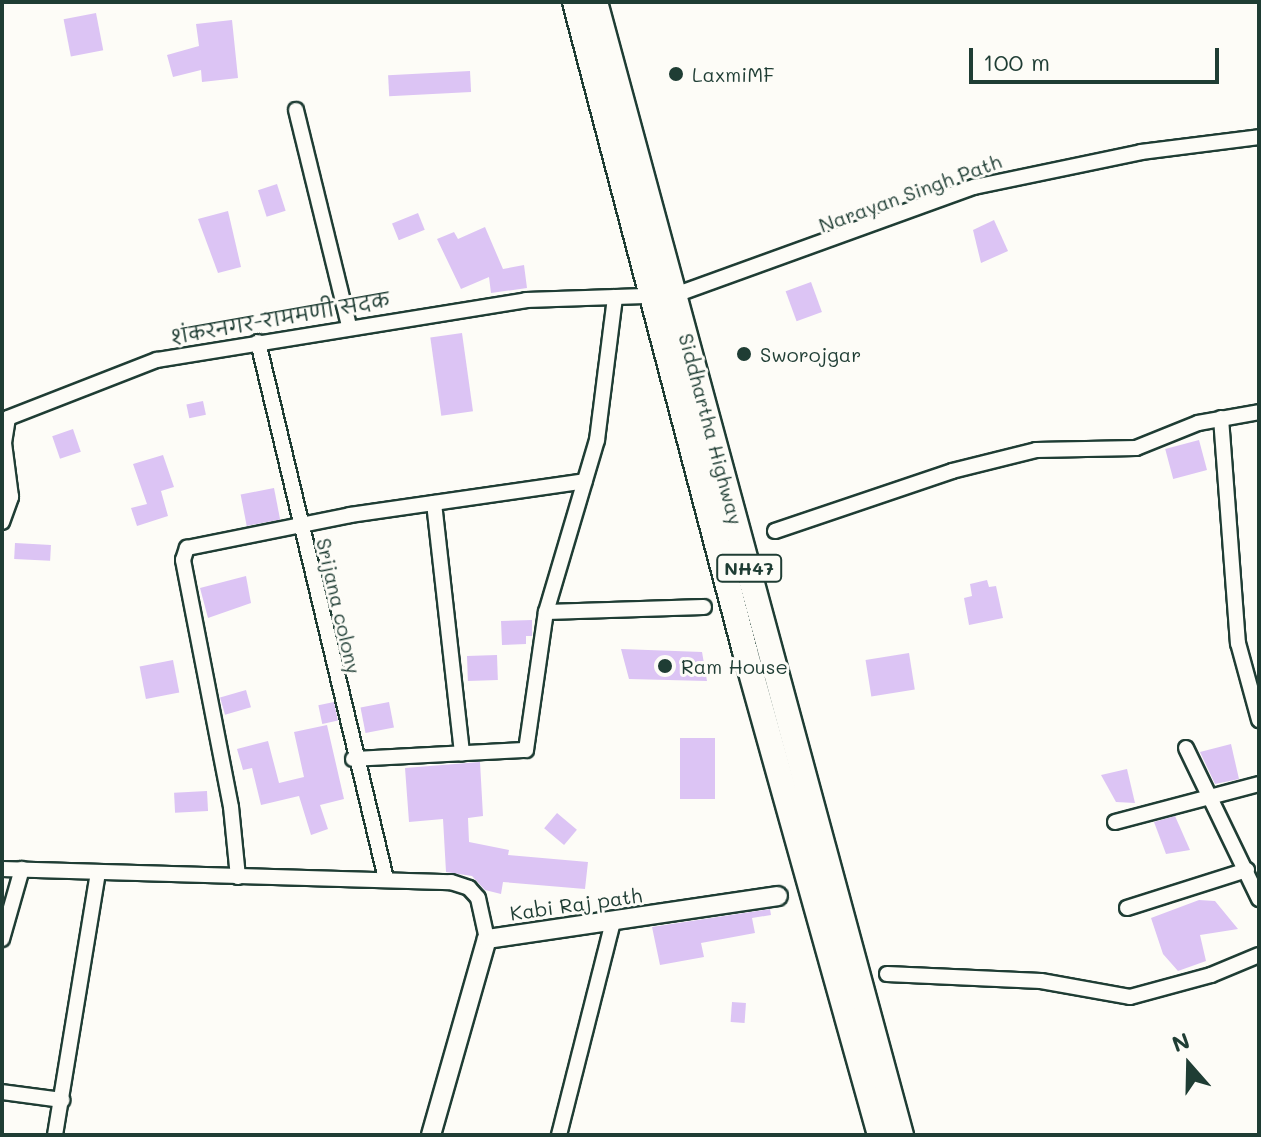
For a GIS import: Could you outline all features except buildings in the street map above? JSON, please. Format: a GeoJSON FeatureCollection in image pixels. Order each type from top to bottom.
{"type":"FeatureCollection","features":[{"type":"Feature","properties":{"kind":"highway","name":"Siddhartha Highway"},"geometry":{"type":"LineString","coordinates":[[575,2],[663,296],[901,1135]]}},
{"type":"Feature","properties":{"kind":"highway","name":"Siddhartha Highway"},"geometry":{"type":"LineString","coordinates":[[595,2],[663,296],[880,1135]]}},
{"type":"Feature","properties":{"kind":"street"},"geometry":{"type":"LineString","coordinates":[[296,110],[349,325]]}},
{"type":"Feature","properties":{"kind":"street","name":"Narayan Singh Path"},"geometry":{"type":"LineString","coordinates":[[663,296],[974,187],[1141,152],[1259,137]]}},
{"type":"Feature","properties":{"kind":"street","name":"शंकरनगर-राममणी सदक"},"geometry":{"type":"LineString","coordinates":[[2,522],[11,497],[4,443],[5,420],[157,360],[349,325],[526,300],[663,296]]}},
{"type":"Feature","properties":{"kind":"street"},"geometry":{"type":"LineString","coordinates":[[353,759],[523,752],[530,745],[546,612],[585,481],[604,399],[615,297]]}},
{"type":"Feature","properties":{"kind":"street","name":"Srijana colony"},"geometry":{"type":"LineString","coordinates":[[258,342],[353,759],[386,879]]}},
{"type":"Feature","properties":{"kind":"street"},"geometry":{"type":"LineString","coordinates":[[775,531],[1008,457],[1081,446],[1136,448],[1221,418],[1259,412]]}},
{"type":"Feature","properties":{"kind":"street"},"geometry":{"type":"LineString","coordinates":[[1221,418],[1238,643],[1259,720]]}},
{"type":"Feature","properties":{"kind":"street"},"geometry":{"type":"LineString","coordinates":[[238,877],[231,807],[183,560],[187,548],[205,541],[300,524],[585,481]]}},
{"type":"Feature","properties":{"kind":"street"},"geometry":{"type":"LineString","coordinates":[[434,503],[462,753]]}},
{"type":"Feature","properties":{"kind":"street"},"geometry":{"type":"LineString","coordinates":[[546,612],[704,607]]}},
{"type":"Feature","properties":{"kind":"street"},"geometry":{"type":"LineString","coordinates":[[1186,748],[1259,899]]}},
{"type":"Feature","properties":{"kind":"street"},"geometry":{"type":"LineString","coordinates":[[1115,822],[1259,784]]}},
{"type":"Feature","properties":{"kind":"street"},"geometry":{"type":"LineString","coordinates":[[2,869],[386,879],[469,888],[478,898],[487,939]]}},
{"type":"Feature","properties":{"kind":"street"},"geometry":{"type":"LineString","coordinates":[[2,939],[22,869]]}},
{"type":"Feature","properties":{"kind":"street"},"geometry":{"type":"LineString","coordinates":[[1127,908],[1247,870]]}},
{"type":"Feature","properties":{"kind":"street"},"geometry":{"type":"LineString","coordinates":[[55,1135],[98,873]]}},
{"type":"Feature","properties":{"kind":"street","name":"Kabi Raj path"},"geometry":{"type":"LineString","coordinates":[[431,1135],[487,939],[778,896]]}},
{"type":"Feature","properties":{"kind":"street"},"geometry":{"type":"LineString","coordinates":[[559,1135],[613,922]]}},
{"type":"Feature","properties":{"kind":"street"},"geometry":{"type":"LineString","coordinates":[[887,974],[1029,979],[1130,997],[1211,975],[1259,955]]}},
{"type":"Feature","properties":{"kind":"street"},"geometry":{"type":"LineString","coordinates":[[2,1092],[62,1100]]}},
{"type":"Feature","properties":{"kind":"place","name":"LaxmiMF"},"geometry":{"type":"Point","coordinates":[676,74]}},
{"type":"Feature","properties":{"kind":"place","name":"Sworojgar"},"geometry":{"type":"Point","coordinates":[744,354]}},
{"type":"Feature","properties":{"kind":"place","name":"Ram House"},"geometry":{"type":"Point","coordinates":[665,666]}}]}
